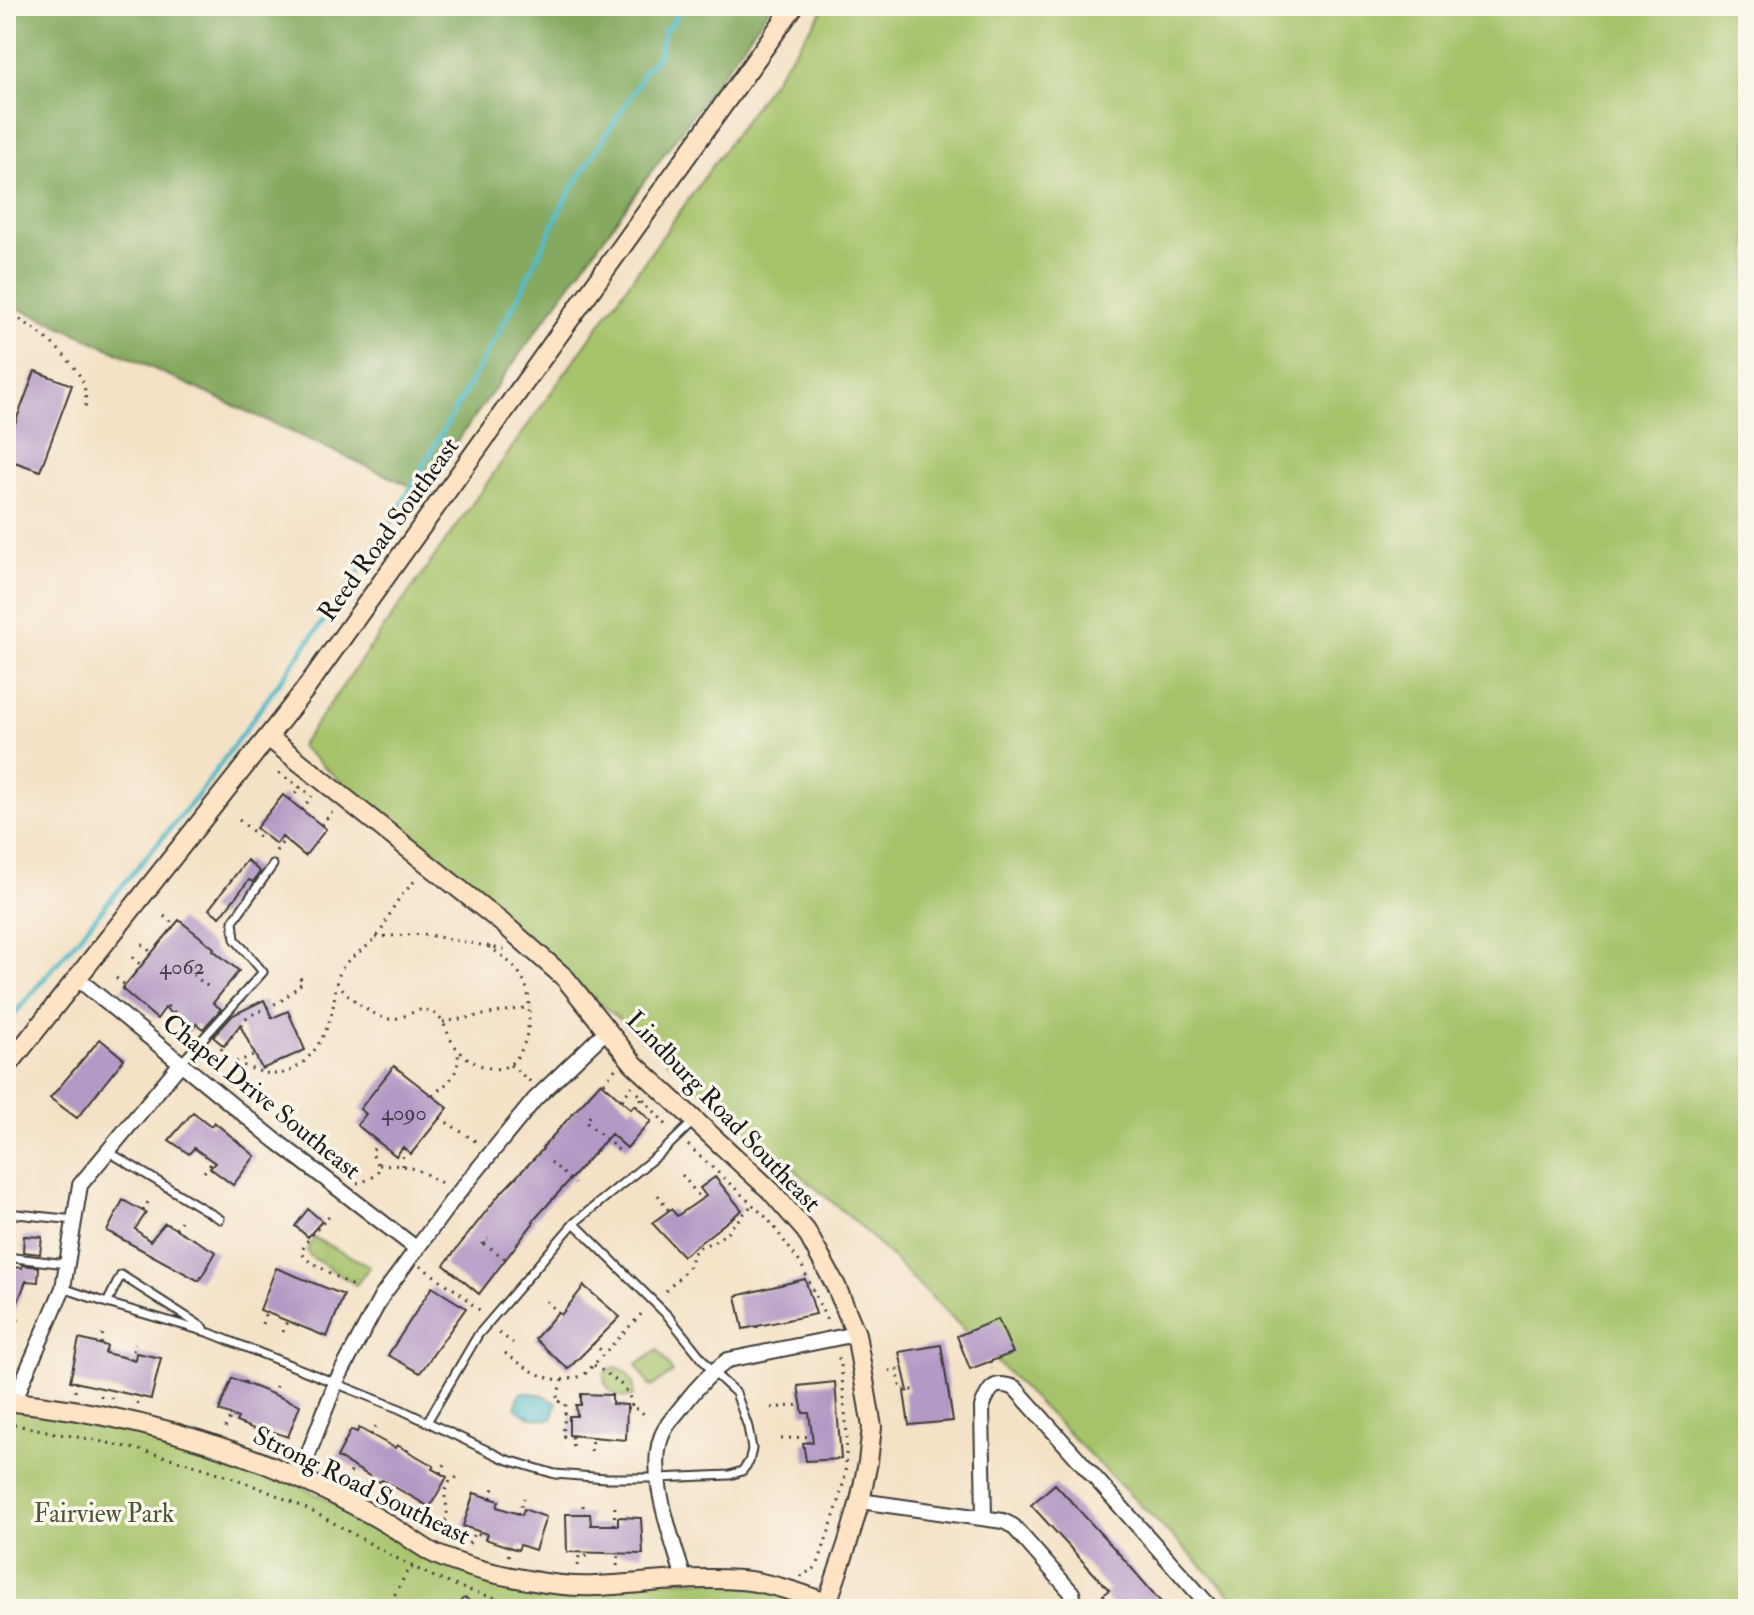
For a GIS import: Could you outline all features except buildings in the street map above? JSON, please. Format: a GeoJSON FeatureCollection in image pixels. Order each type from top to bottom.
{"type":"FeatureCollection","features":[{"type":"Feature","properties":{"kind":"street","name":"Reed Road Southeast"},"geometry":{"type":"LineString","coordinates":[[6,1068],[331,653],[794,6]]}},
{"type":"Feature","properties":{"kind":"street","name":"Lindburg Road Southeast"},"geometry":{"type":"LineString","coordinates":[[268,737],[506,926],[565,978],[634,1064],[771,1191],[806,1231],[836,1286],[856,1334],[872,1427],[860,1501],[830,1607]]}},
{"type":"Feature","properties":{"kind":"street","name":"Chapel Drive Southeast"},"geometry":{"type":"LineString","coordinates":[[78,979],[275,1140],[417,1249]]}},
{"type":"Feature","properties":{"kind":"street"},"geometry":{"type":"LineString","coordinates":[[299,1478],[336,1382],[382,1296],[492,1152],[543,1092],[607,1030]]}},
{"type":"Feature","properties":{"kind":"street"},"geometry":{"type":"LineString","coordinates":[[11,1402],[63,1288],[80,1185],[181,1063]]}},
{"type":"Feature","properties":{"kind":"street"},"geometry":{"type":"LineString","coordinates":[[684,1579],[658,1478],[656,1455],[664,1430],[712,1371],[728,1360],[856,1334]]}},
{"type":"Feature","properties":{"kind":"street"},"geometry":{"type":"LineString","coordinates":[[984,1518],[982,1407],[987,1393],[994,1385],[1002,1383],[1015,1388],[1212,1609]]}},
{"type":"Feature","properties":{"kind":"street","name":"Strong Road Southeast"},"geometry":{"type":"LineString","coordinates":[[11,1402],[75,1410],[151,1426],[220,1446],[299,1478],[368,1512],[434,1553],[468,1566],[528,1580],[592,1586],[684,1579],[742,1580],[783,1589],[830,1607]]}},
{"type":"Feature","properties":{"kind":"street"},"geometry":{"type":"LineString","coordinates":[[860,1501],[1003,1521],[1013,1526],[1072,1593],[1076,1609]]}},
{"type":"Feature","properties":{"kind":"lane"},"geometry":{"type":"LineString","coordinates":[[181,1063],[263,972],[235,939],[233,921],[273,865]]}},
{"type":"Feature","properties":{"kind":"lane"},"geometry":{"type":"LineString","coordinates":[[427,1422],[478,1335],[574,1223],[694,1121]]}},
{"type":"Feature","properties":{"kind":"lane"},"geometry":{"type":"LineString","coordinates":[[108,1152],[220,1219]]}},
{"type":"Feature","properties":{"kind":"lane"},"geometry":{"type":"LineString","coordinates":[[7,1213],[75,1220]]}},
{"type":"Feature","properties":{"kind":"lane"},"geometry":{"type":"LineString","coordinates":[[63,1288],[210,1333],[336,1382],[505,1459],[555,1474],[658,1478],[730,1475],[742,1471],[749,1462],[752,1449],[736,1393],[712,1371],[668,1316],[574,1223]]}},
{"type":"Feature","properties":{"kind":"lane"},"geometry":{"type":"LineString","coordinates":[[6,1257],[67,1264]]}},
{"type":"Feature","properties":{"kind":"lane"},"geometry":{"type":"LineString","coordinates":[[107,1303],[121,1275],[210,1333]]}},
{"type":"Feature","properties":{"kind":"path"},"geometry":{"type":"LineString","coordinates":[[6,312],[19,318],[69,361],[83,381],[85,411]]}},
{"type":"Feature","properties":{"kind":"path"},"geometry":{"type":"LineString","coordinates":[[290,800],[301,787]]}},
{"type":"Feature","properties":{"kind":"path"},"geometry":{"type":"LineString","coordinates":[[302,810],[312,796]]}},
{"type":"Feature","properties":{"kind":"path"},"geometry":{"type":"LineString","coordinates":[[321,825],[332,812]]}},
{"type":"Feature","properties":{"kind":"path"},"geometry":{"type":"LineString","coordinates":[[239,820],[262,839]]}},
{"type":"Feature","properties":{"kind":"path"},"geometry":{"type":"LineString","coordinates":[[276,851],[285,839]]}},
{"type":"Feature","properties":{"kind":"path"},"geometry":{"type":"LineString","coordinates":[[255,1055],[236,1062],[261,1072],[280,1074],[309,1058],[332,1012],[337,982],[345,964],[376,937],[397,902],[416,879]]}},
{"type":"Feature","properties":{"kind":"path"},"geometry":{"type":"LineString","coordinates":[[164,916],[175,925]]}},
{"type":"Feature","properties":{"kind":"path"},"geometry":{"type":"LineString","coordinates":[[376,937],[423,934],[517,952]]}},
{"type":"Feature","properties":{"kind":"path"},"geometry":{"type":"LineString","coordinates":[[142,944],[152,953]]}},
{"type":"Feature","properties":{"kind":"path"},"geometry":{"type":"LineString","coordinates":[[337,982],[352,998],[383,1018],[393,1019],[424,1009],[430,1012],[443,1022],[458,1050],[466,1057],[491,1069],[502,1069],[510,1065],[523,1046],[530,997],[523,978],[489,947]]}},
{"type":"Feature","properties":{"kind":"path"},"geometry":{"type":"LineString","coordinates":[[132,957],[141,965]]}},
{"type":"Feature","properties":{"kind":"path"},"geometry":{"type":"LineString","coordinates":[[193,975],[210,988]]}},
{"type":"Feature","properties":{"kind":"path"},"geometry":{"type":"LineString","coordinates":[[221,1050],[247,1017],[281,1001],[303,982],[298,975]]}},
{"type":"Feature","properties":{"kind":"path"},"geometry":{"type":"LineString","coordinates":[[116,978],[125,985]]}},
{"type":"Feature","properties":{"kind":"path"},"geometry":{"type":"LineString","coordinates":[[167,1006],[184,1020]]}},
{"type":"Feature","properties":{"kind":"path"},"geometry":{"type":"LineString","coordinates":[[443,1022],[530,1007]]}},
{"type":"Feature","properties":{"kind":"path"},"geometry":{"type":"LineString","coordinates":[[432,1095],[455,1074],[458,1050]]}},
{"type":"Feature","properties":{"kind":"path"},"geometry":{"type":"LineString","coordinates":[[510,1065],[543,1092]]}},
{"type":"Feature","properties":{"kind":"path"},"geometry":{"type":"LineString","coordinates":[[604,1083],[617,1067],[662,1122],[768,1219],[801,1264],[827,1319],[841,1365],[847,1440],[845,1475],[818,1564],[812,1571],[802,1574]]}},
{"type":"Feature","properties":{"kind":"path"},"geometry":{"type":"LineString","coordinates":[[622,1100],[632,1086]]}},
{"type":"Feature","properties":{"kind":"path"},"geometry":{"type":"LineString","coordinates":[[636,1107],[642,1098]]}},
{"type":"Feature","properties":{"kind":"path"},"geometry":{"type":"LineString","coordinates":[[590,1116],[586,1122],[622,1153]]}},
{"type":"Feature","properties":{"kind":"path"},"geometry":{"type":"LineString","coordinates":[[440,1118],[492,1152]]}},
{"type":"Feature","properties":{"kind":"path"},"geometry":{"type":"LineString","coordinates":[[402,1166],[403,1147]]}},
{"type":"Feature","properties":{"kind":"path"},"geometry":{"type":"LineString","coordinates":[[374,1148],[372,1154],[379,1165]]}},
{"type":"Feature","properties":{"kind":"path"},"geometry":{"type":"LineString","coordinates":[[204,1172],[213,1161]]}},
{"type":"Feature","properties":{"kind":"path"},"geometry":{"type":"LineString","coordinates":[[551,1162],[575,1184]]}},
{"type":"Feature","properties":{"kind":"path"},"geometry":{"type":"LineString","coordinates":[[333,1183],[365,1181],[374,1176],[379,1165]]}},
{"type":"Feature","properties":{"kind":"path"},"geometry":{"type":"LineString","coordinates":[[379,1165],[402,1166],[419,1171],[458,1194]]}},
{"type":"Feature","properties":{"kind":"path"},"geometry":{"type":"LineString","coordinates":[[682,1175],[701,1199]]}},
{"type":"Feature","properties":{"kind":"path"},"geometry":{"type":"LineString","coordinates":[[658,1195],[669,1211]]}},
{"type":"Feature","properties":{"kind":"path"},"geometry":{"type":"LineString","coordinates":[[143,1211],[148,1202]]}},
{"type":"Feature","properties":{"kind":"path"},"geometry":{"type":"LineString","coordinates":[[666,1291],[688,1268],[698,1248],[724,1235],[753,1204]]}},
{"type":"Feature","properties":{"kind":"path"},"geometry":{"type":"LineString","coordinates":[[329,1216],[308,1239],[302,1253],[306,1259],[356,1288]]}},
{"type":"Feature","properties":{"kind":"path"},"geometry":{"type":"LineString","coordinates":[[176,1229],[181,1221]]}},
{"type":"Feature","properties":{"kind":"path"},"geometry":{"type":"LineString","coordinates":[[485,1242],[508,1261]]}},
{"type":"Feature","properties":{"kind":"path"},"geometry":{"type":"LineString","coordinates":[[417,1264],[489,1315]]}},
{"type":"Feature","properties":{"kind":"path"},"geometry":{"type":"LineString","coordinates":[[546,1301],[558,1312]]}},
{"type":"Feature","properties":{"kind":"path"},"geometry":{"type":"LineString","coordinates":[[505,1353],[542,1377],[572,1380],[584,1375],[649,1306]]}},
{"type":"Feature","properties":{"kind":"path"},"geometry":{"type":"LineString","coordinates":[[262,1324],[266,1312]]}},
{"type":"Feature","properties":{"kind":"path"},"geometry":{"type":"LineString","coordinates":[[12,1317],[20,1320]]}},
{"type":"Feature","properties":{"kind":"path"},"geometry":{"type":"LineString","coordinates":[[787,1319],[789,1325]]}},
{"type":"Feature","properties":{"kind":"path"},"geometry":{"type":"LineString","coordinates":[[283,1332],[287,1321]]}},
{"type":"Feature","properties":{"kind":"path"},"geometry":{"type":"LineString","coordinates":[[453,1324],[458,1328]]}},
{"type":"Feature","properties":{"kind":"path"},"geometry":{"type":"LineString","coordinates":[[101,1344],[103,1332]]}},
{"type":"Feature","properties":{"kind":"path"},"geometry":{"type":"LineString","coordinates":[[499,1333],[513,1343]]}},
{"type":"Feature","properties":{"kind":"path"},"geometry":{"type":"LineString","coordinates":[[131,1359],[135,1343]]}},
{"type":"Feature","properties":{"kind":"path"},"geometry":{"type":"LineString","coordinates":[[593,1343],[604,1353]]}},
{"type":"Feature","properties":{"kind":"path"},"geometry":{"type":"LineString","coordinates":[[990,1361],[992,1369]]}},
{"type":"Feature","properties":{"kind":"path"},"geometry":{"type":"LineString","coordinates":[[593,1365],[627,1389],[631,1397],[629,1408],[644,1414]]}},
{"type":"Feature","properties":{"kind":"path"},"geometry":{"type":"LineString","coordinates":[[889,1371],[897,1369],[901,1390],[914,1390]]}},
{"type":"Feature","properties":{"kind":"path"},"geometry":{"type":"LineString","coordinates":[[245,1383],[248,1376]]}},
{"type":"Feature","properties":{"kind":"path"},"geometry":{"type":"LineString","coordinates":[[562,1380],[556,1400],[566,1404],[563,1436],[572,1437],[573,1451]]}},
{"type":"Feature","properties":{"kind":"path"},"geometry":{"type":"LineString","coordinates":[[75,1392],[77,1382]]}},
{"type":"Feature","properties":{"kind":"path"},"geometry":{"type":"LineString","coordinates":[[273,1395],[276,1386]]}},
{"type":"Feature","properties":{"kind":"path"},"geometry":{"type":"LineString","coordinates":[[101,1397],[103,1388]]}},
{"type":"Feature","properties":{"kind":"path"},"geometry":{"type":"LineString","coordinates":[[111,1399],[113,1390]]}},
{"type":"Feature","properties":{"kind":"path"},"geometry":{"type":"LineString","coordinates":[[137,1404],[139,1396]]}},
{"type":"Feature","properties":{"kind":"path"},"geometry":{"type":"LineString","coordinates":[[836,1400],[844,1399]]}},
{"type":"Feature","properties":{"kind":"path"},"geometry":{"type":"LineString","coordinates":[[771,1408],[801,1405]]}},
{"type":"Feature","properties":{"kind":"path"},"geometry":{"type":"LineString","coordinates":[[225,1428],[231,1416]]}},
{"type":"Feature","properties":{"kind":"path"},"geometry":{"type":"LineString","coordinates":[[6,1424],[106,1442],[235,1479],[304,1508],[413,1567],[457,1586],[498,1599],[571,1609]]}},
{"type":"Feature","properties":{"kind":"path"},"geometry":{"type":"LineString","coordinates":[[371,1435],[376,1426]]}},
{"type":"Feature","properties":{"kind":"path"},"geometry":{"type":"LineString","coordinates":[[260,1442],[263,1433]]}},
{"type":"Feature","properties":{"kind":"path"},"geometry":{"type":"LineString","coordinates":[[781,1439],[812,1436]]}},
{"type":"Feature","properties":{"kind":"path"},"geometry":{"type":"LineString","coordinates":[[591,1451],[592,1437]]}},
{"type":"Feature","properties":{"kind":"path"},"geometry":{"type":"LineString","coordinates":[[840,1440],[847,1440]]}},
{"type":"Feature","properties":{"kind":"path"},"geometry":{"type":"LineString","coordinates":[[407,1451],[411,1445]]}},
{"type":"Feature","properties":{"kind":"path"},"geometry":{"type":"LineString","coordinates":[[440,1473],[445,1464]]}},
{"type":"Feature","properties":{"kind":"path"},"geometry":{"type":"LineString","coordinates":[[346,1480],[354,1467]]}},
{"type":"Feature","properties":{"kind":"path"},"geometry":{"type":"LineString","coordinates":[[432,1528],[437,1521],[446,1520],[445,1489],[460,1473]]}},
{"type":"Feature","properties":{"kind":"path"},"geometry":{"type":"LineString","coordinates":[[381,1498],[390,1484]]}},
{"type":"Feature","properties":{"kind":"path"},"geometry":{"type":"LineString","coordinates":[[491,1498],[494,1488]]}},
{"type":"Feature","properties":{"kind":"path"},"geometry":{"type":"LineString","coordinates":[[518,1514],[524,1498]]}},
{"type":"Feature","properties":{"kind":"path"},"geometry":{"type":"LineString","coordinates":[[413,1517],[423,1502]]}},
{"type":"Feature","properties":{"kind":"path"},"geometry":{"type":"LineString","coordinates":[[583,1505],[584,1514]]}},
{"type":"Feature","properties":{"kind":"path"},"geometry":{"type":"LineString","coordinates":[[614,1525],[615,1505]]}},
{"type":"Feature","properties":{"kind":"path"},"geometry":{"type":"LineString","coordinates":[[469,1544],[474,1533],[486,1537]]}},
{"type":"Feature","properties":{"kind":"path"},"geometry":{"type":"LineString","coordinates":[[508,1556],[512,1548]]}},
{"type":"Feature","properties":{"kind":"path"},"geometry":{"type":"LineString","coordinates":[[578,1566],[579,1556],[589,1556],[589,1553]]}},
{"type":"Feature","properties":{"kind":"path"},"geometry":{"type":"LineString","coordinates":[[617,1566],[619,1554]]}},
{"type":"Feature","properties":{"kind":"path"},"geometry":{"type":"LineString","coordinates":[[387,1609],[408,1570],[413,1567]]}},
{"type":"Feature","properties":{"kind":"path"},"geometry":{"type":"LineString","coordinates":[[634,1609],[694,1603],[752,1609]]}},
{"type":"Feature","properties":{"kind":"green space"},"geometry":{"type":"Polygon","coordinates":[[[6,6],[771,6],[421,491],[6,304],[6,6]]]}},
{"type":"Feature","properties":{"kind":"green space"},"geometry":{"type":"Polygon","coordinates":[[[826,6],[1733,6],[1748,29],[1748,1609],[1245,1609],[859,1225],[300,746],[826,6]]]}},
{"type":"Feature","properties":{"kind":"green space"},"geometry":{"type":"Polygon","coordinates":[[[314,1238],[370,1266],[356,1285],[310,1256],[307,1250],[314,1238]]]}},
{"type":"Feature","properties":{"kind":"green space"},"geometry":{"type":"Polygon","coordinates":[[[658,1350],[673,1372],[651,1387],[636,1365],[658,1350]]]}},
{"type":"Feature","properties":{"kind":"green space"},"geometry":{"type":"Polygon","coordinates":[[[616,1367],[630,1378],[634,1387],[633,1396],[617,1395],[606,1385],[604,1374],[616,1367]]]}},
{"type":"Feature","properties":{"kind":"green space","name":"Fairview Park"},"geometry":{"type":"Polygon","coordinates":[[[9,1401],[220,1446],[434,1553],[528,1580],[742,1580],[825,1609],[6,1609],[6,1459],[11,1443],[9,1401]]]}},
{"type":"Feature","properties":{"kind":"water"},"geometry":{"type":"Polygon","coordinates":[[[520,1393],[543,1395],[557,1403],[552,1419],[532,1418],[515,1408],[520,1393]]]}},
{"type":"Feature","properties":{"kind":"waterway"},"geometry":{"type":"LineString","coordinates":[[6,1024],[199,794],[382,539],[518,298],[566,198],[644,71],[658,57],[664,31],[681,6]]}}]}
